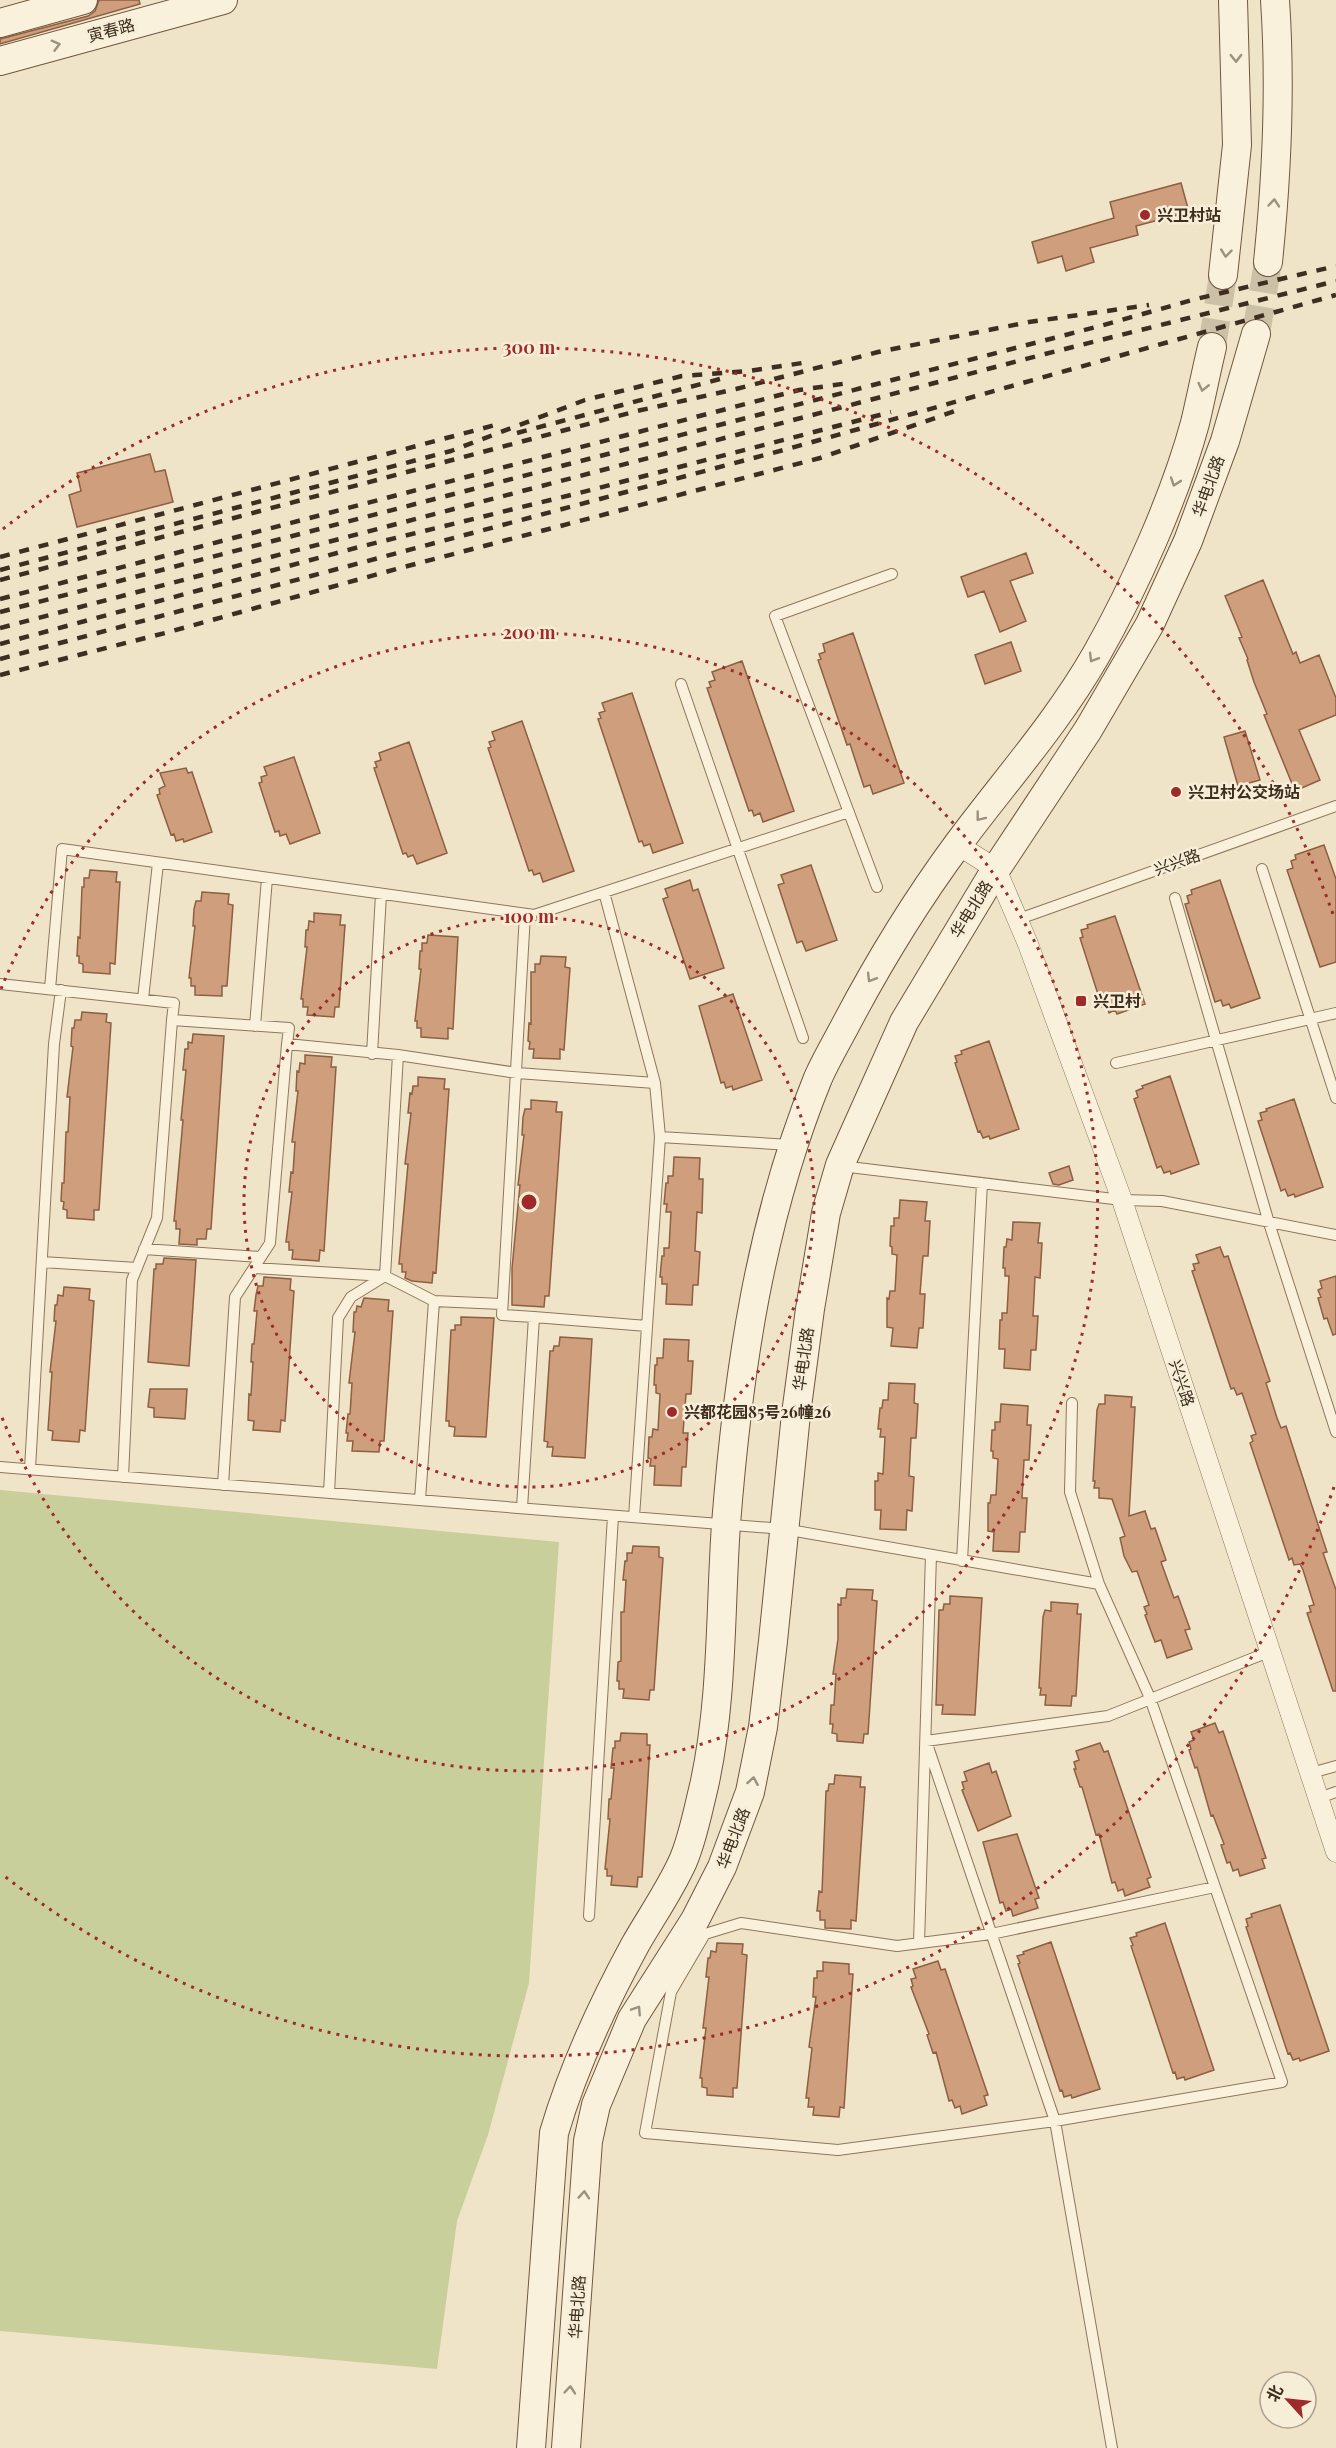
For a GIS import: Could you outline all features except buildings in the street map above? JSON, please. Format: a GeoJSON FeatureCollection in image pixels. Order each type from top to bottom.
{"type":"FeatureCollection","features":[{"type":"Feature","properties":{"kind":"main road"},"geometry":{"type":"LineString","coordinates":[[0,23],[83,0]]}},
{"type":"Feature","properties":{"kind":"main road","name":"寅春路"},"geometry":{"type":"LineString","coordinates":[[0,61],[223,0]]}},
{"type":"Feature","properties":{"kind":"main road"},"geometry":{"type":"LineString","coordinates":[[1223,275],[1237,146],[1233,0]]}},
{"type":"Feature","properties":{"kind":"main road"},"geometry":{"type":"LineString","coordinates":[[1268,262],[1275,190],[1279,74],[1275,0]]}},
{"type":"Feature","properties":{"kind":"main road","name":"华电北路"},"geometry":{"type":"LineString","coordinates":[[566,2448],[588,2140],[596,2105],[632,2019],[695,1920],[722,1867],[750,1792],[764,1716],[796,1414],[810,1309],[826,1213],[840,1165],[904,1022],[996,869],[1088,730],[1150,624],[1188,541],[1225,441],[1256,334]]}},
{"type":"Feature","properties":{"kind":"main road","name":"华电北路"},"geometry":{"type":"LineString","coordinates":[[531,2448],[554,2133],[562,2104],[595,2027],[634,1947],[686,1855],[704,1784],[717,1716],[726,1523],[747,1335],[766,1239],[793,1145],[820,1073],[861,995],[907,919],[958,845],[1033,749],[1095,658],[1136,574],[1171,494],[1194,426],[1212,347]]}},
{"type":"Feature","properties":{"kind":"street"},"geometry":{"type":"LineString","coordinates":[[958,845],[996,869]]}},
{"type":"Feature","properties":{"kind":"street","name":"兴兴路"},"geometry":{"type":"LineString","coordinates":[[996,869],[1019,919],[1122,1200],[1311,1773],[1328,1795],[1336,1852]]}},
{"type":"Feature","properties":{"kind":"lane"},"geometry":{"type":"LineString","coordinates":[[878,887],[775,616],[892,574]]}},
{"type":"Feature","properties":{"kind":"lane"},"geometry":{"type":"LineString","coordinates":[[681,684],[803,1038]]}},
{"type":"Feature","properties":{"kind":"lane","name":"兴兴路"},"geometry":{"type":"LineString","coordinates":[[1019,919],[1336,806]]}},
{"type":"Feature","properties":{"kind":"lane"},"geometry":{"type":"LineString","coordinates":[[30,1469],[54,1044],[62,849],[534,915],[849,812]]}},
{"type":"Feature","properties":{"kind":"lane"},"geometry":{"type":"LineString","coordinates":[[144,999],[158,862]]}},
{"type":"Feature","properties":{"kind":"lane"},"geometry":{"type":"LineString","coordinates":[[1262,869],[1336,1098]]}},
{"type":"Feature","properties":{"kind":"lane"},"geometry":{"type":"LineString","coordinates":[[255,1026],[267,878]]}},
{"type":"Feature","properties":{"kind":"lane"},"geometry":{"type":"LineString","coordinates":[[604,892],[655,1083],[660,1137],[634,1517]]}},
{"type":"Feature","properties":{"kind":"lane"},"geometry":{"type":"LineString","coordinates":[[372,1054],[381,894]]}},
{"type":"Feature","properties":{"kind":"lane"},"geometry":{"type":"LineString","coordinates":[[1175,898],[1269,1223],[1336,1432]]}},
{"type":"Feature","properties":{"kind":"lane"},"geometry":{"type":"LineString","coordinates":[[525,914],[502,1315],[647,1326]]}},
{"type":"Feature","properties":{"kind":"lane"},"geometry":{"type":"LineString","coordinates":[[0,984],[174,1003],[157,1218],[132,1280],[123,1477]]}},
{"type":"Feature","properties":{"kind":"lane"},"geometry":{"type":"LineString","coordinates":[[1116,1063],[1336,1013]]}},
{"type":"Feature","properties":{"kind":"lane"},"geometry":{"type":"LineString","coordinates":[[172,1020],[289,1028],[270,1243],[235,1297],[224,1485]]}},
{"type":"Feature","properties":{"kind":"lane"},"geometry":{"type":"LineString","coordinates":[[287,1044],[398,1056],[517,1073],[655,1083]]}},
{"type":"Feature","properties":{"kind":"lane"},"geometry":{"type":"LineString","coordinates":[[385,1276],[398,1056]]}},
{"type":"Feature","properties":{"kind":"lane"},"geometry":{"type":"LineString","coordinates":[[660,1137],[793,1145]]}},
{"type":"Feature","properties":{"kind":"lane"},"geometry":{"type":"LineString","coordinates":[[840,1165],[1122,1200],[1162,1201],[1336,1235]]}},
{"type":"Feature","properties":{"kind":"lane"},"geometry":{"type":"LineString","coordinates":[[962,1560],[982,1183]]}},
{"type":"Feature","properties":{"kind":"lane"},"geometry":{"type":"LineString","coordinates":[[144,1249],[261,1257]]}},
{"type":"Feature","properties":{"kind":"lane"},"geometry":{"type":"LineString","coordinates":[[42,1262],[137,1268]]}},
{"type":"Feature","properties":{"kind":"lane"},"geometry":{"type":"LineString","coordinates":[[254,1268],[385,1276],[434,1301],[502,1304]]}},
{"type":"Feature","properties":{"kind":"lane"},"geometry":{"type":"LineString","coordinates":[[329,1493],[338,1318],[351,1297],[385,1276]]}},
{"type":"Feature","properties":{"kind":"lane"},"geometry":{"type":"LineString","coordinates":[[420,1500],[434,1301]]}},
{"type":"Feature","properties":{"kind":"lane"},"geometry":{"type":"LineString","coordinates":[[522,1508],[534,1317]]}},
{"type":"Feature","properties":{"kind":"lane"},"geometry":{"type":"LineString","coordinates":[[1072,1403],[1070,1492],[1100,1584],[1150,1698],[1215,1887],[1282,2082],[1055,2121],[838,2150],[645,2133],[671,1992],[705,1934],[741,1923],[897,1946],[991,1934],[1215,1887]]}},
{"type":"Feature","properties":{"kind":"lane"},"geometry":{"type":"LineString","coordinates":[[0,1467],[784,1529],[1100,1584]]}},
{"type":"Feature","properties":{"kind":"lane"},"geometry":{"type":"LineString","coordinates":[[590,1916],[613,1515]]}},
{"type":"Feature","properties":{"kind":"lane"},"geometry":{"type":"LineString","coordinates":[[919,1943],[931,1555]]}},
{"type":"Feature","properties":{"kind":"lane"},"geometry":{"type":"LineString","coordinates":[[926,1741],[1108,1716],[1271,1651]]}},
{"type":"Feature","properties":{"kind":"lane"},"geometry":{"type":"LineString","coordinates":[[926,1741],[1055,2121],[1112,2448]]}},
{"type":"Feature","properties":{"kind":"lane"},"geometry":{"type":"LineString","coordinates":[[1311,1773],[1336,1766]]}},
{"type":"Feature","properties":{"kind":"green space"},"geometry":{"type":"Polygon","coordinates":[[[0,1490],[559,1542],[529,1983],[488,2135],[457,2221],[437,2369],[0,2331],[0,1490]]]}},
{"type":"Feature","properties":{"kind":"tunnel"},"geometry":{"type":"LineString","coordinates":[[1256,334],[1268,262]]}},
{"type":"Feature","properties":{"kind":"tunnel"},"geometry":{"type":"LineString","coordinates":[[1212,347],[1223,275]]}},
{"type":"Feature","properties":{"kind":"railway"},"geometry":{"type":"LineString","coordinates":[[0,612],[1100,326],[1196,299],[1336,266]]}},
{"type":"Feature","properties":{"kind":"railway"},"geometry":{"type":"LineString","coordinates":[[0,628],[1045,354],[1336,281]]}},
{"type":"Feature","properties":{"kind":"railway"},"geometry":{"type":"LineString","coordinates":[[0,659],[791,448],[1336,295]]}},
{"type":"Feature","properties":{"kind":"railway"},"geometry":{"type":"LineString","coordinates":[[0,580],[637,411],[736,389],[878,352],[1029,322],[1149,305]]}},
{"type":"Feature","properties":{"kind":"railway"},"geometry":{"type":"LineString","coordinates":[[0,570],[451,451],[585,400],[682,376],[749,371],[809,362]]}},
{"type":"Feature","properties":{"kind":"railway"},"geometry":{"type":"LineString","coordinates":[[517,433],[720,379]]}},
{"type":"Feature","properties":{"kind":"railway"},"geometry":{"type":"LineString","coordinates":[[0,599],[799,390],[849,383]]}},
{"type":"Feature","properties":{"kind":"railway"},"geometry":{"type":"LineString","coordinates":[[0,675],[820,458],[958,410]]}},
{"type":"Feature","properties":{"kind":"railway"},"geometry":{"type":"LineString","coordinates":[[0,644],[359,547],[891,412]]}},
{"type":"Feature","properties":{"kind":"railway"},"geometry":{"type":"LineString","coordinates":[[0,557],[499,424]]}},
{"type":"Feature","properties":{"kind":"place","name":"兴卫村站"},"geometry":{"type":"Point","coordinates":[1145,215]}},
{"type":"Feature","properties":{"kind":"place","name":"兴卫村公交场站"},"geometry":{"type":"Point","coordinates":[1176,792]}},
{"type":"Feature","properties":{"kind":"place","name":"兴卫村"},"geometry":{"type":"Point","coordinates":[1081,1001]}},
{"type":"Feature","properties":{"kind":"place","name":"兴都花园85号26幢26"},"geometry":{"type":"Point","coordinates":[672,1412]}}]}
